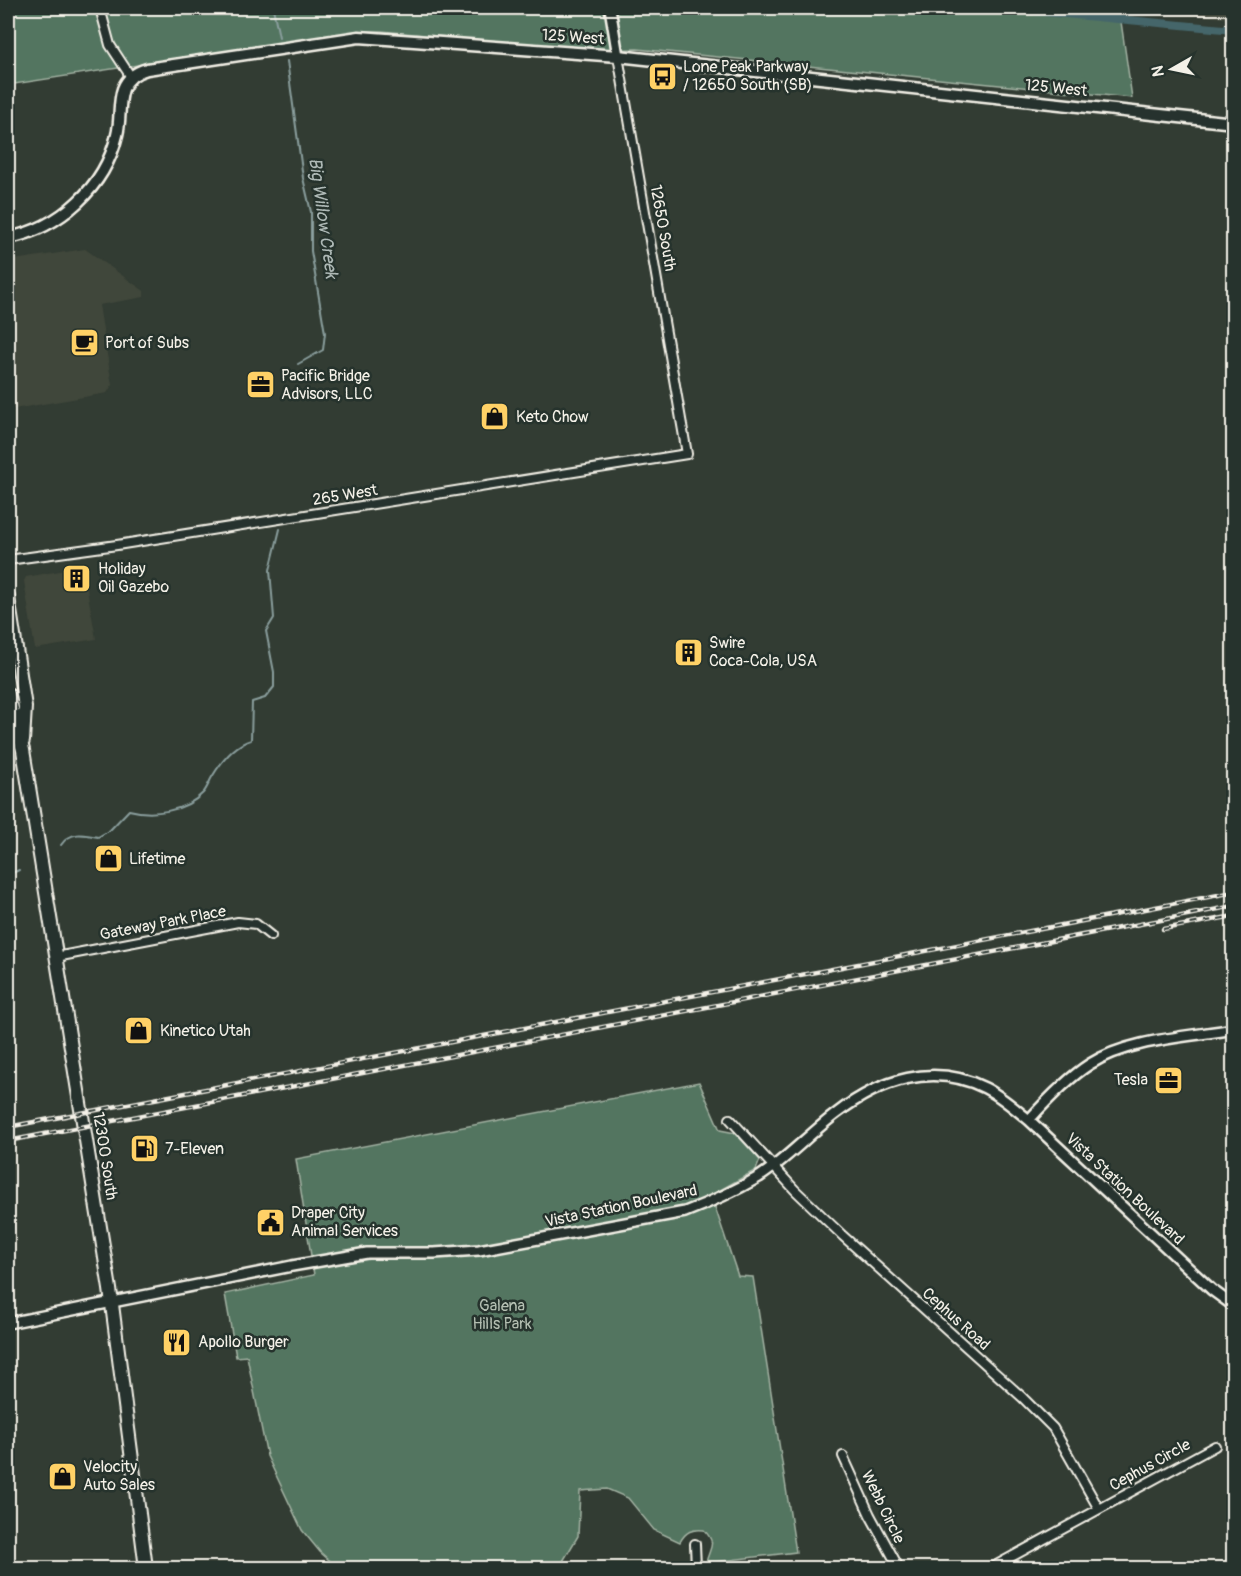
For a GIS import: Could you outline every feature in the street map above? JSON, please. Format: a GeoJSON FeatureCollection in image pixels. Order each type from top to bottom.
{"type":"FeatureCollection","features":[{"type":"Feature","properties":{"kind":"main road","name":"125 West"},"geometry":{"type":"LineString","coordinates":[[131,77],[147,69],[359,37],[618,56],[1233,123]]}},
{"type":"Feature","properties":{"kind":"main road"},"geometry":{"type":"LineString","coordinates":[[8,238],[31,231],[57,218],[74,205],[97,180],[116,143],[121,95],[125,84],[131,77]]}},
{"type":"Feature","properties":{"kind":"main road","name":"12300 South"},"geometry":{"type":"LineString","coordinates":[[8,597],[25,707],[23,750]]}},
{"type":"Feature","properties":{"kind":"main road","name":"12300 South"},"geometry":{"type":"LineString","coordinates":[[8,694],[23,750],[113,1304],[146,1569]]}},
{"type":"Feature","properties":{"kind":"street"},"geometry":{"type":"LineString","coordinates":[[100,8],[110,45],[131,77]]}},
{"type":"Feature","properties":{"kind":"street","name":"12650 South"},"geometry":{"type":"LineString","coordinates":[[610,8],[687,454]]}},
{"type":"Feature","properties":{"kind":"street","name":"265 West"},"geometry":{"type":"LineString","coordinates":[[8,560],[120,545],[687,454]]}},
{"type":"Feature","properties":{"kind":"street","name":"Gateway Park Place"},"geometry":{"type":"LineString","coordinates":[[56,957],[238,922],[256,924],[271,936]]}},
{"type":"Feature","properties":{"kind":"street"},"geometry":{"type":"LineString","coordinates":[[1029,1120],[1069,1080],[1091,1063],[1141,1045],[1233,1029]]}},
{"type":"Feature","properties":{"kind":"street","name":"Vista Station Boulevard"},"geometry":{"type":"LineString","coordinates":[[8,1323],[113,1304],[292,1266],[369,1253],[479,1250],[685,1212],[714,1201],[760,1176],[854,1101],[898,1079],[935,1074],[964,1079],[987,1088],[1029,1120],[1212,1290],[1233,1306]]}},
{"type":"Feature","properties":{"kind":"street","name":"Cephus Road"},"geometry":{"type":"LineString","coordinates":[[729,1119],[795,1190],[843,1236],[1022,1397],[1053,1428],[1099,1509]]}},
{"type":"Feature","properties":{"kind":"street","name":"Cephus Circle"},"geometry":{"type":"LineString","coordinates":[[991,1569],[1215,1446]]}},
{"type":"Feature","properties":{"kind":"street","name":"Webb Circle"},"geometry":{"type":"LineString","coordinates":[[843,1456],[870,1515],[899,1569]]}},
{"type":"Feature","properties":{"kind":"street"},"geometry":{"type":"LineString","coordinates":[[695,1544],[696,1569]]}},
{"type":"Feature","properties":{"kind":"shaded area"},"geometry":{"type":"Polygon","coordinates":[[[1233,8],[1233,19],[1125,9],[1233,8]]]}},
{"type":"Feature","properties":{"kind":"shaded area"},"geometry":{"type":"Polygon","coordinates":[[[85,249],[144,291],[144,297],[99,305],[112,385],[107,393],[8,410],[8,261],[85,249]]]}},
{"type":"Feature","properties":{"kind":"shaded area"},"geometry":{"type":"Polygon","coordinates":[[[83,567],[96,639],[35,649],[24,581],[26,577],[83,567]]]}},
{"type":"Feature","properties":{"kind":"green space"},"geometry":{"type":"Polygon","coordinates":[[[8,8],[1119,8],[1132,98],[637,49],[594,50],[381,31],[359,31],[8,85],[8,8]]]}},
{"type":"Feature","properties":{"kind":"green space","name":"Galena Hills Park"},"geometry":{"type":"Polygon","coordinates":[[[699,1082],[720,1130],[735,1133],[760,1160],[756,1170],[711,1195],[738,1276],[753,1277],[796,1552],[706,1563],[712,1543],[704,1530],[690,1532],[680,1542],[654,1530],[628,1498],[607,1489],[580,1491],[578,1536],[559,1568],[338,1568],[320,1552],[302,1530],[267,1456],[247,1356],[236,1357],[225,1294],[314,1275],[296,1159],[699,1082]]]}},
{"type":"Feature","properties":{"kind":"waterway","name":"Big Willow Creek"},"geometry":{"type":"LineString","coordinates":[[273,8],[279,37]]}},
{"type":"Feature","properties":{"kind":"waterway"},"geometry":{"type":"LineString","coordinates":[[1000,8],[1234,30]]}},
{"type":"Feature","properties":{"kind":"waterway","name":"Big Willow Creek"},"geometry":{"type":"LineString","coordinates":[[287,61],[303,178],[311,212],[311,251],[325,333],[323,350],[298,364]]}},
{"type":"Feature","properties":{"kind":"waterway","name":"Big Willow Creek"},"geometry":{"type":"LineString","coordinates":[[61,845],[73,836],[98,837],[110,830],[129,810],[148,813],[168,811],[187,805],[204,791],[228,755],[251,740],[252,702],[265,698],[274,687],[274,672],[266,631],[274,618],[270,570],[280,529]]}},
{"type":"Feature","properties":{"kind":"waterway","name":"Big Willow Creek"},"geometry":{"type":"LineString","coordinates":[[8,875],[19,870]]}},
{"type":"Feature","properties":{"kind":"railway"},"geometry":{"type":"LineString","coordinates":[[8,1127],[1234,892]]}},
{"type":"Feature","properties":{"kind":"railway"},"geometry":{"type":"LineString","coordinates":[[8,1141],[1234,906]]}},
{"type":"Feature","properties":{"kind":"railway"},"geometry":{"type":"LineString","coordinates":[[1163,929],[1234,916]]}},
{"type":"Feature","properties":{"kind":"place","name":"Lone Peak Parkway / 12650 South (SB)"},"geometry":{"type":"Point","coordinates":[662,76]}},
{"type":"Feature","properties":{"kind":"place","name":"Port of Subs"},"geometry":{"type":"Point","coordinates":[84,343]}},
{"type":"Feature","properties":{"kind":"place","name":"Pacific Bridge Advisors, LLC"},"geometry":{"type":"Point","coordinates":[260,385]}},
{"type":"Feature","properties":{"kind":"place","name":"Keto Chow"},"geometry":{"type":"Point","coordinates":[495,417]}},
{"type":"Feature","properties":{"kind":"place","name":"Holiday Oil Gazebo"},"geometry":{"type":"Point","coordinates":[77,578]}},
{"type":"Feature","properties":{"kind":"place","name":"Swire Coca-Cola, USA"},"geometry":{"type":"Point","coordinates":[688,652]}},
{"type":"Feature","properties":{"kind":"place","name":"Lifetime"},"geometry":{"type":"Point","coordinates":[108,859]}},
{"type":"Feature","properties":{"kind":"place","name":"Kinetico Utah"},"geometry":{"type":"Point","coordinates":[139,1031]}},
{"type":"Feature","properties":{"kind":"place","name":"Tesla"},"geometry":{"type":"Point","coordinates":[1169,1080]}},
{"type":"Feature","properties":{"kind":"place","name":"7-Eleven"},"geometry":{"type":"Point","coordinates":[144,1149]}},
{"type":"Feature","properties":{"kind":"place","name":"Draper City Animal Services"},"geometry":{"type":"Point","coordinates":[270,1222]}},
{"type":"Feature","properties":{"kind":"place","name":"Apollo Burger"},"geometry":{"type":"Point","coordinates":[177,1342]}},
{"type":"Feature","properties":{"kind":"place","name":"Velocity Auto Sales"},"geometry":{"type":"Point","coordinates":[62,1476]}}]}
